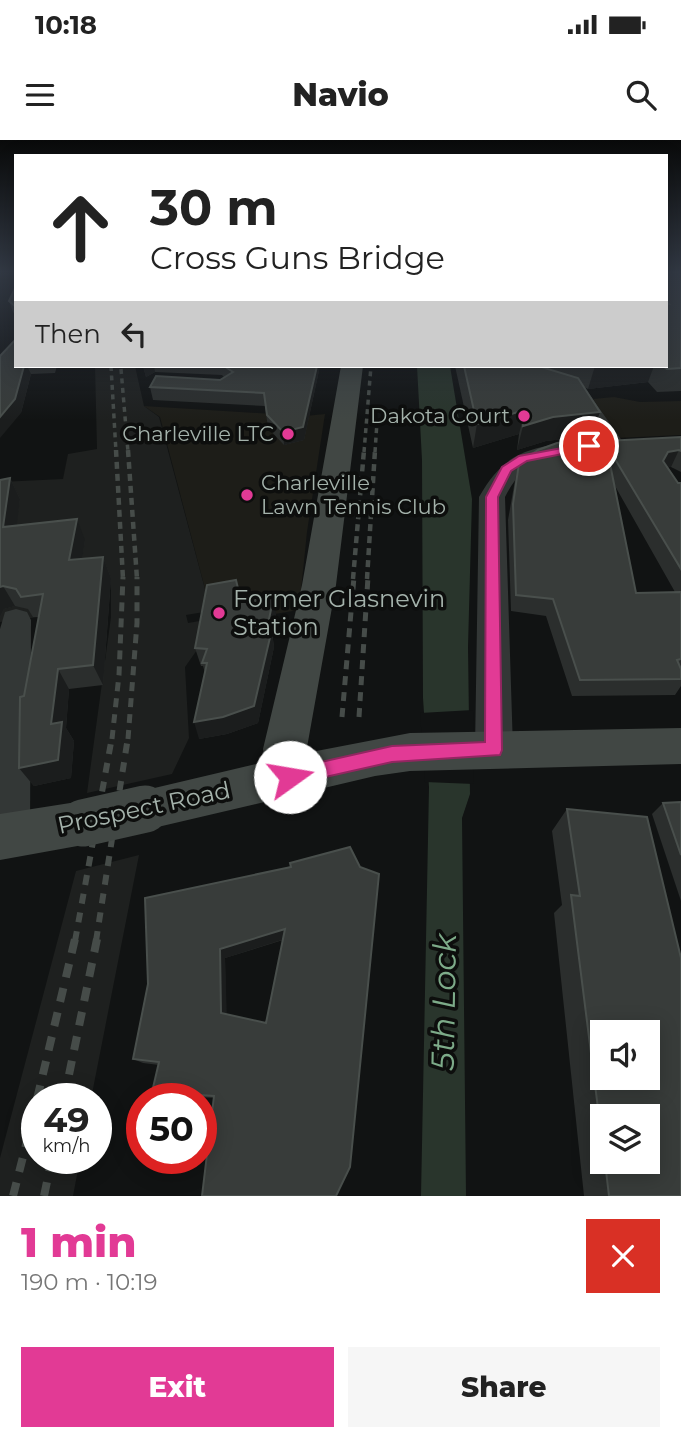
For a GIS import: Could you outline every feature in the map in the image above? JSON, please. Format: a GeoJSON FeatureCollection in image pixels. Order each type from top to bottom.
{"type":"FeatureCollection","features":[{"type":"Feature","properties":{"kind":"street"},"geometry":{"type":"LineString","coordinates":[[290,777],[284,749],[319,584],[352,368]]}},
{"type":"Feature","properties":{"kind":"street"},"geometry":{"type":"LineString","coordinates":[[494,750],[492,497],[506,469],[523,458],[570,449],[627,444],[580,395],[542,383],[513,368]]}},
{"type":"Feature","properties":{"kind":"street"},"geometry":{"type":"LineString","coordinates":[[4,836],[16,620]]}},
{"type":"Feature","properties":{"kind":"street","name":"Prospect Road"},"geometry":{"type":"LineString","coordinates":[[4,836],[83,823],[410,752],[681,746]]}},
{"type":"Feature","properties":{"kind":"shaded area"},"geometry":{"type":"Polygon","coordinates":[[[95,368],[135,368],[144,406],[159,417],[209,604],[202,605],[204,612],[186,615],[188,623],[205,620],[204,640],[185,667],[189,738],[172,774],[87,793],[111,617],[111,578],[54,615],[0,622],[0,482],[63,479],[68,454],[97,449],[95,368]]]}},
{"type":"Feature","properties":{"kind":"shaded area"},"geometry":{"type":"Polygon","coordinates":[[[614,397],[640,402],[681,401],[681,435],[617,438],[593,399],[614,397]]]}},
{"type":"Feature","properties":{"kind":"shaded area","name":"Charleville Lawn Tennis Club"},"geometry":{"type":"Polygon","coordinates":[[[144,406],[305,416],[325,414],[307,532],[299,610],[245,619],[209,604],[160,417],[144,406]]]}},
{"type":"Feature","properties":{"kind":"shaded area"},"geometry":{"type":"Polygon","coordinates":[[[139,855],[94,1083],[21,1083],[21,1174],[77,1174],[73,1196],[0,1196],[0,1158],[76,871],[139,855]]]}},
{"type":"Feature","properties":{"kind":"water","name":"5th Lock"},"geometry":{"type":"Polygon","coordinates":[[[417,368],[450,368],[472,499],[468,647],[470,794],[462,818],[466,1196],[421,1196],[429,787],[423,698],[422,460],[417,368]]]}},
{"type":"Feature","properties":{"kind":"pier"},"geometry":{"type":"Polygon","coordinates":[[[473,710],[474,784],[425,782],[420,713],[473,710]]]}},
{"type":"Feature","properties":{"kind":"building"},"geometry":{"type":"Polygon","coordinates":[[[668,321],[681,321],[681,368],[667,369],[668,321]]]}},
{"type":"Feature","properties":{"kind":"building"},"geometry":{"type":"Polygon","coordinates":[[[14,341],[14,368],[23,368],[15,399],[0,417],[0,356],[14,341]]]}},
{"type":"Feature","properties":{"kind":"building"},"geometry":{"type":"Polygon","coordinates":[[[227,368],[317,368],[303,427],[283,432],[267,415],[264,393],[150,387],[156,376],[220,380],[233,372],[227,368]]]}},
{"type":"Feature","properties":{"kind":"building"},"geometry":{"type":"Polygon","coordinates":[[[464,368],[545,368],[578,378],[600,412],[553,417],[523,426],[525,410],[477,424],[464,368]]]}},
{"type":"Feature","properties":{"kind":"building"},"geometry":{"type":"Polygon","coordinates":[[[605,437],[606,441],[681,437],[681,451],[668,452],[663,461],[678,483],[681,483],[681,569],[606,444],[636,593],[681,592],[681,659],[677,660],[681,679],[580,680],[553,599],[516,595],[513,504],[519,463],[538,450],[557,443],[605,437]]]}},
{"type":"Feature","properties":{"kind":"building"},"geometry":{"type":"Polygon","coordinates":[[[10,478],[3,527],[77,519],[69,560],[103,557],[93,665],[58,669],[51,724],[62,722],[58,760],[19,768],[20,697],[24,696],[43,594],[21,597],[16,589],[0,587],[0,480],[10,478]]]}},
{"type":"Feature","properties":{"kind":"building"},"geometry":{"type":"Polygon","coordinates":[[[236,580],[241,601],[274,595],[267,629],[272,629],[254,706],[223,717],[194,722],[207,663],[202,663],[207,649],[195,648],[207,585],[236,580]]]}},
{"type":"Feature","properties":{"kind":"building"},"geometry":{"type":"Polygon","coordinates":[[[681,802],[681,855],[663,803],[681,802]]]}},
{"type":"Feature","properties":{"kind":"building"},"geometry":{"type":"Polygon","coordinates":[[[567,809],[647,817],[681,958],[681,1196],[609,1196],[606,1174],[660,1174],[660,1104],[597,1104],[596,1090],[660,1090],[660,1020],[590,1020],[590,1045],[571,895],[580,896],[567,809]]]}},
{"type":"Feature","properties":{"kind":"building"},"geometry":{"type":"Polygon","coordinates":[[[350,847],[360,867],[379,874],[350,1167],[336,1196],[202,1196],[205,1174],[217,1174],[217,1083],[154,1083],[159,1062],[133,1059],[148,984],[145,898],[291,867],[290,863],[350,847]],[[285,929],[220,949],[221,1013],[266,1023],[285,929]]]}},
{"type":"Feature","properties":{"kind":"railway"},"geometry":{"type":"LineString","coordinates":[[111,368],[116,452]]}},
{"type":"Feature","properties":{"kind":"railway"},"geometry":{"type":"LineString","coordinates":[[364,452],[371,368]]}},
{"type":"Feature","properties":{"kind":"railway"},"geometry":{"type":"LineString","coordinates":[[121,369],[128,452]]}},
{"type":"Feature","properties":{"kind":"railway"},"geometry":{"type":"LineString","coordinates":[[375,452],[377,422]]}},
{"type":"Feature","properties":{"kind":"railway"},"geometry":{"type":"LineString","coordinates":[[116,450],[123,578]]}},
{"type":"Feature","properties":{"kind":"railway"},"geometry":{"type":"LineString","coordinates":[[128,450],[137,579]]}},
{"type":"Feature","properties":{"kind":"railway"},"geometry":{"type":"LineString","coordinates":[[353,579],[364,450]]}},
{"type":"Feature","properties":{"kind":"railway"},"geometry":{"type":"LineString","coordinates":[[367,579],[375,450]]}},
{"type":"Feature","properties":{"kind":"railway"},"geometry":{"type":"LineString","coordinates":[[342,717],[354,577]]}},
{"type":"Feature","properties":{"kind":"railway"},"geometry":{"type":"LineString","coordinates":[[359,717],[368,577]]}},
{"type":"Feature","properties":{"kind":"railway"},"geometry":{"type":"LineString","coordinates":[[112,739],[119,675],[123,578]]}},
{"type":"Feature","properties":{"kind":"railway"},"geometry":{"type":"LineString","coordinates":[[128,739],[137,623],[137,579]]}},
{"type":"Feature","properties":{"kind":"railway"},"geometry":{"type":"LineString","coordinates":[[75,941],[112,737]]}},
{"type":"Feature","properties":{"kind":"railway"},"geometry":{"type":"LineString","coordinates":[[96,941],[128,737]]}},
{"type":"Feature","properties":{"kind":"railway"},"geometry":{"type":"LineString","coordinates":[[41,1083],[75,939]]}},
{"type":"Feature","properties":{"kind":"railway"},"geometry":{"type":"LineString","coordinates":[[67,1083],[97,939]]}},
{"type":"Feature","properties":{"kind":"railway"},"geometry":{"type":"LineString","coordinates":[[13,1196],[21,1165]]}},
{"type":"Feature","properties":{"kind":"railway"},"geometry":{"type":"LineString","coordinates":[[44,1196],[49,1174]]}},
{"type":"Feature","properties":{"kind":"place","name":"Dakota Court"},"geometry":{"type":"Point","coordinates":[524,416]}},
{"type":"Feature","properties":{"kind":"place","name":"Charleville LTC"},"geometry":{"type":"Point","coordinates":[288,434]}},
{"type":"Feature","properties":{"kind":"place","name":"Charleville Lawn Tennis Club"},"geometry":{"type":"Point","coordinates":[247,495]}},
{"type":"Feature","properties":{"kind":"place","name":"Former Glasnevin Station"},"geometry":{"type":"Point","coordinates":[219,613]}},
{"type":"Feature","properties":{"kind":"route"},"geometry":{"type":"LineString","coordinates":[[290,777],[392,754],[494,750],[492,497],[506,469],[523,458],[589,446]]}}]}
